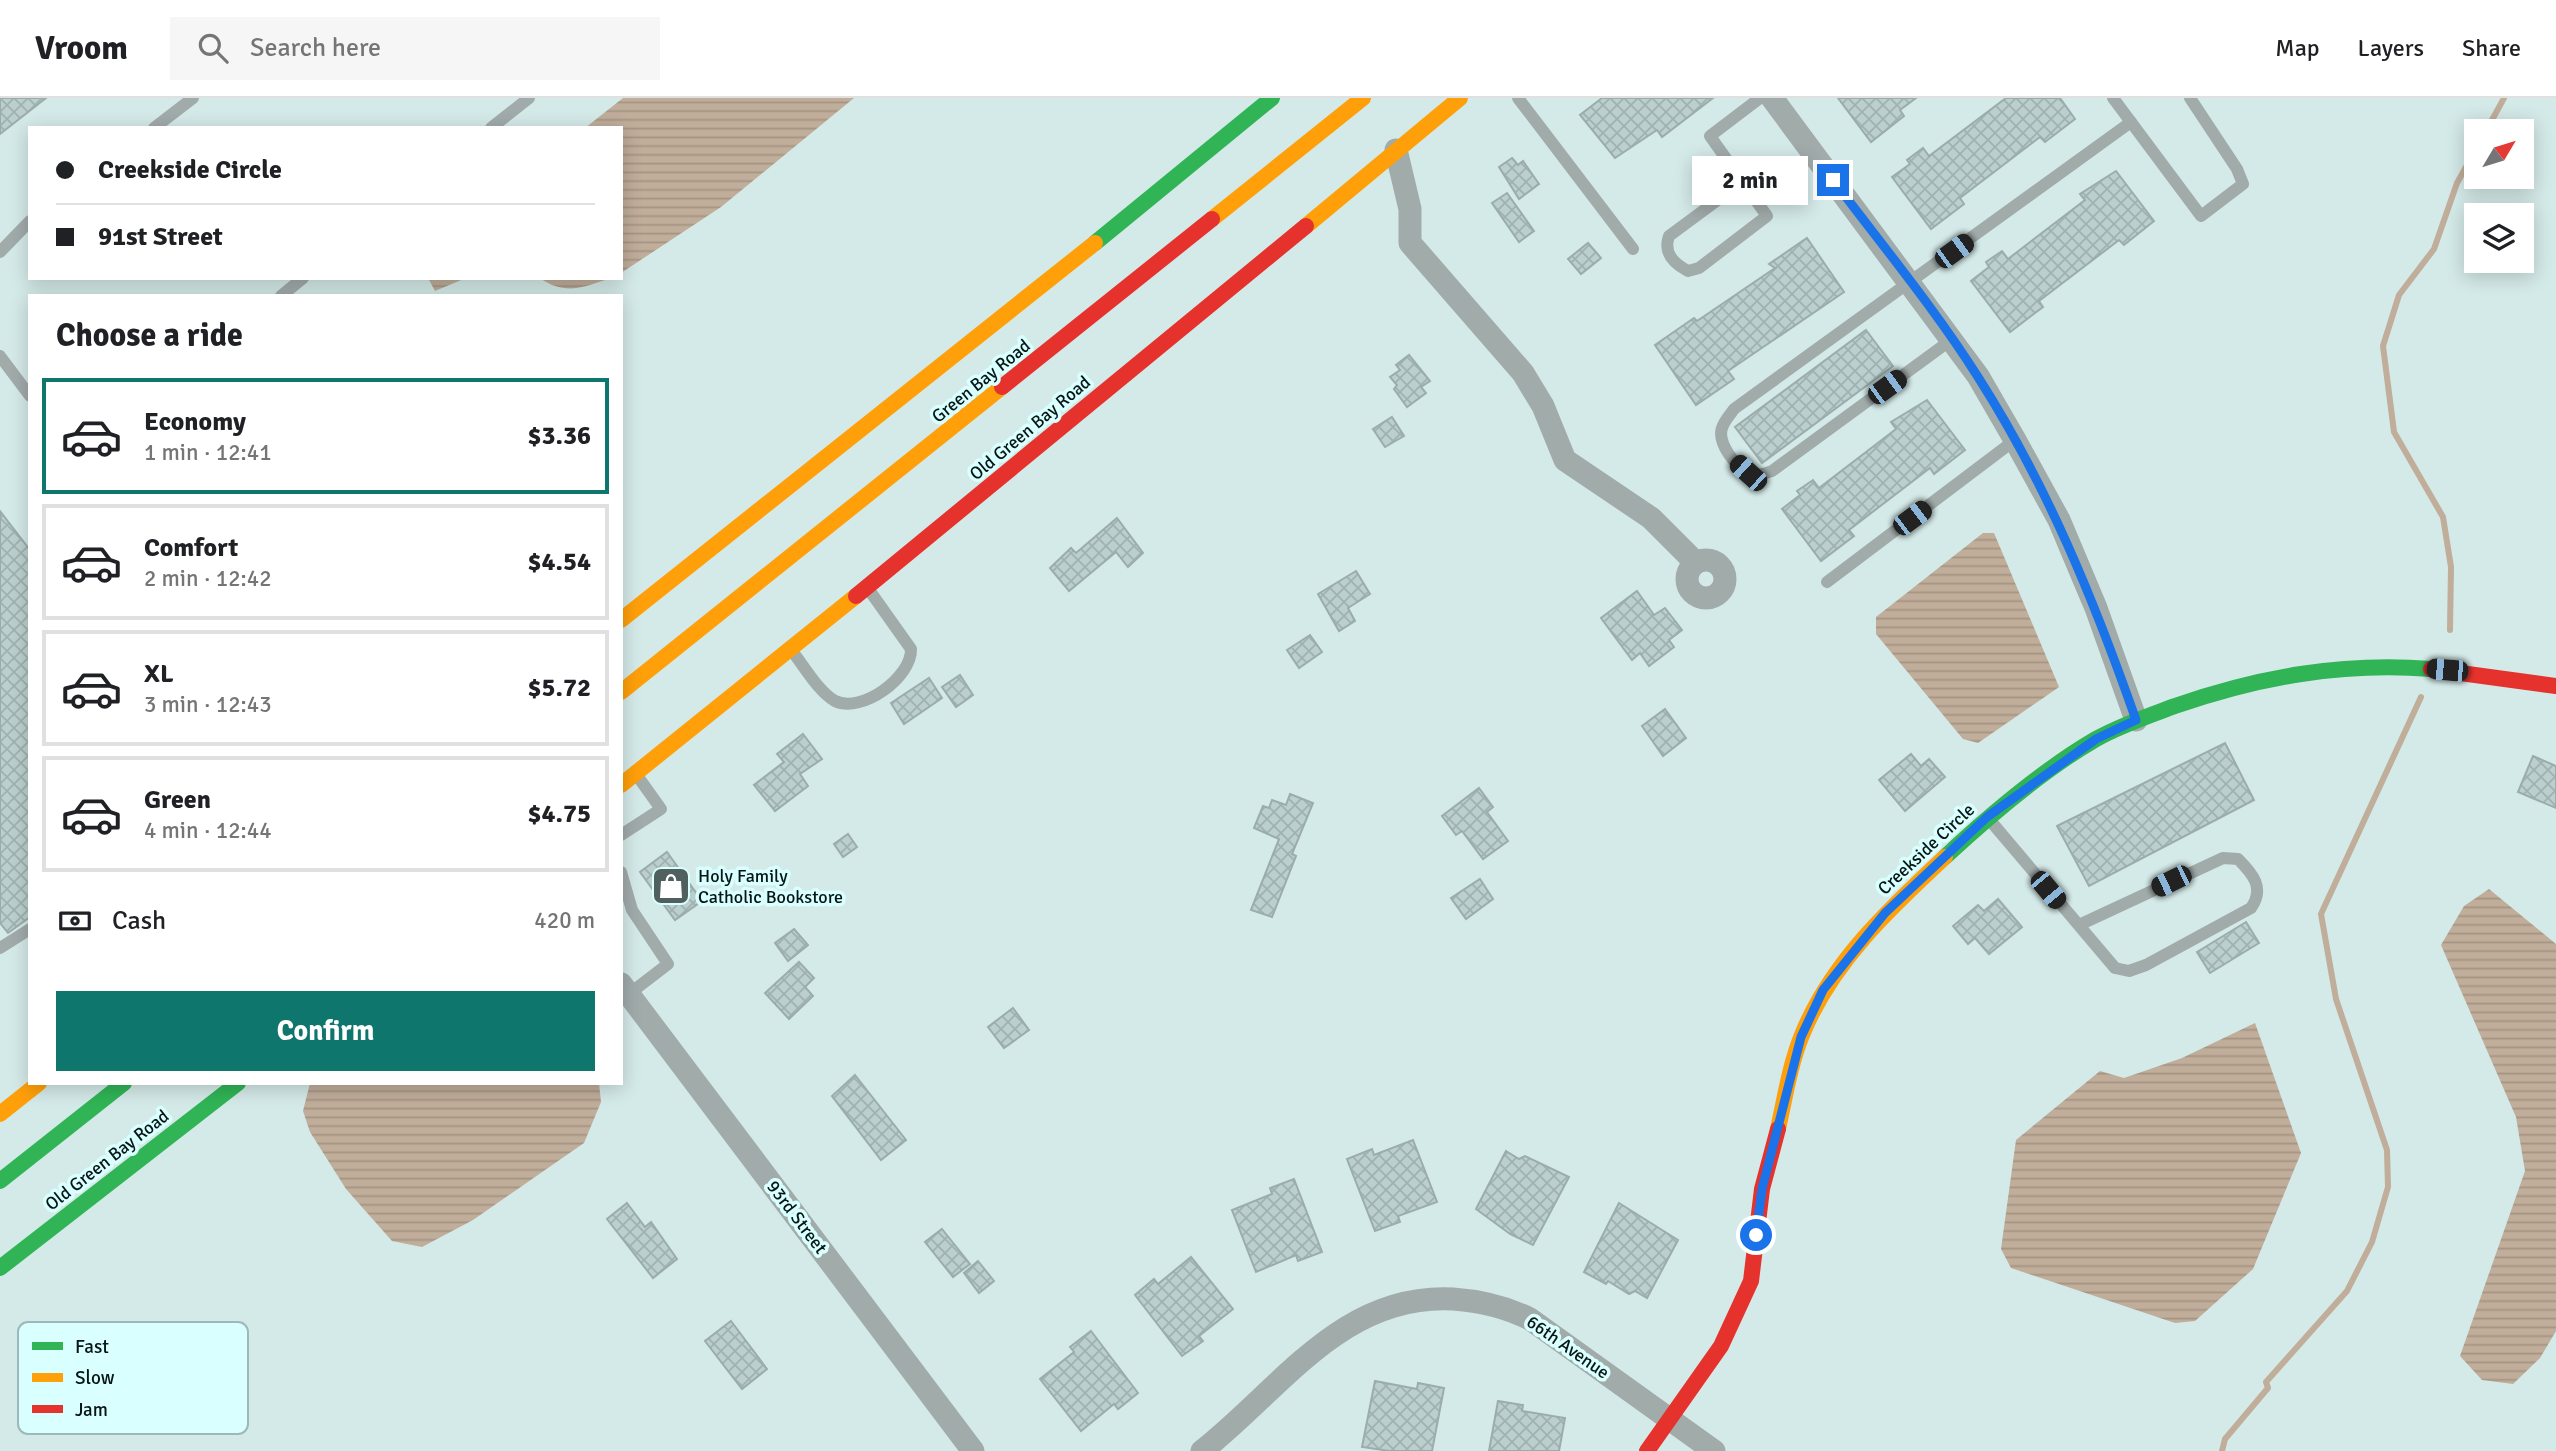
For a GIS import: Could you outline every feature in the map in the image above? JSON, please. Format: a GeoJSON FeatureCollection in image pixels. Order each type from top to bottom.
{"type":"FeatureCollection","features":[{"type":"Feature","properties":{"kind":"street","name":"Green Bay Road"},"geometry":{"type":"LineString","coordinates":[[623,618],[942,367],[1272,98]]}},
{"type":"Feature","properties":{"kind":"street","name":"Green Bay Road"},"geometry":{"type":"LineString","coordinates":[[623,690],[1363,98]]}},
{"type":"Feature","properties":{"kind":"street","name":"Old Green Bay Road"},"geometry":{"type":"LineString","coordinates":[[623,784],[867,587],[1460,98]]}},
{"type":"Feature","properties":{"kind":"street"},"geometry":{"type":"LineString","coordinates":[[1772,98],[1978,376],[2064,533],[2096,608],[2136,720]]}},
{"type":"Feature","properties":{"kind":"street"},"geometry":{"type":"LineString","coordinates":[[1396,150],[1410,209],[1409,243],[1524,373],[1543,406],[1565,460],[1651,518],[1695,562]]}},
{"type":"Feature","properties":{"kind":"street","name":"Creekside Circle"},"geometry":{"type":"LineString","coordinates":[[1647,1451],[1721,1346],[1751,1281],[1765,1176],[1801,1037],[1823,990],[1885,913],[1987,817],[2096,739],[2136,720],[2233,686],[2331,668],[2382,665],[2469,672],[2556,686]]}},
{"type":"Feature","properties":{"kind":"street","name":"93rd Street"},"geometry":{"type":"LineString","coordinates":[[625,989],[973,1451]]}},
{"type":"Feature","properties":{"kind":"street"},"geometry":{"type":"LineString","coordinates":[[0,1114],[36,1085]]}},
{"type":"Feature","properties":{"kind":"street"},"geometry":{"type":"LineString","coordinates":[[0,1181],[121,1085]]}},
{"type":"Feature","properties":{"kind":"street","name":"Old Green Bay Road"},"geometry":{"type":"LineString","coordinates":[[0,1268],[235,1085]]}},
{"type":"Feature","properties":{"kind":"street","name":"66th Avenue"},"geometry":{"type":"LineString","coordinates":[[1202,1451],[1338,1332],[1364,1315],[1426,1297],[1461,1300],[1513,1311],[1552,1334],[1714,1451]]}},
{"type":"Feature","properties":{"kind":"lane"},"geometry":{"type":"LineString","coordinates":[[157,126],[193,98]]}},
{"type":"Feature","properties":{"kind":"lane"},"geometry":{"type":"LineString","coordinates":[[494,126],[529,98]]}},
{"type":"Feature","properties":{"kind":"lane"},"geometry":{"type":"LineString","coordinates":[[1518,98],[1633,249]]}},
{"type":"Feature","properties":{"kind":"lane"},"geometry":{"type":"LineString","coordinates":[[1742,182],[1669,236],[1666,244],[1669,255],[1678,265],[1688,271],[1699,268],[1767,216],[1710,136],[1760,98]]}},
{"type":"Feature","properties":{"kind":"lane"},"geometry":{"type":"LineString","coordinates":[[2113,98],[2201,216],[2242,184],[2237,169],[2190,98]]}},
{"type":"Feature","properties":{"kind":"lane"},"geometry":{"type":"LineString","coordinates":[[1951,340],[1772,471],[1761,475],[1748,473],[1735,461],[1721,440],[1721,429],[1734,409],[2131,122]]}},
{"type":"Feature","properties":{"kind":"lane"},"geometry":{"type":"LineString","coordinates":[[0,253],[28,223]]}},
{"type":"Feature","properties":{"kind":"lane"},"geometry":{"type":"LineString","coordinates":[[283,294],[301,280]]}},
{"type":"Feature","properties":{"kind":"lane"},"geometry":{"type":"LineString","coordinates":[[0,356],[28,393]]}},
{"type":"Feature","properties":{"kind":"lane"},"geometry":{"type":"LineString","coordinates":[[1827,582],[2015,440]]}},
{"type":"Feature","properties":{"kind":"lane"},"geometry":{"type":"LineString","coordinates":[[790,649],[827,695],[844,704],[863,701],[900,678],[912,659],[911,649],[867,587]]}},
{"type":"Feature","properties":{"kind":"lane"},"geometry":{"type":"LineString","coordinates":[[623,834],[661,809],[636,774]]}},
{"type":"Feature","properties":{"kind":"lane"},"geometry":{"type":"LineString","coordinates":[[1987,817],[2115,968],[2129,971],[2251,908],[2259,889],[2252,873],[2238,859],[2223,858],[2079,925]]}},
{"type":"Feature","properties":{"kind":"lane"},"geometry":{"type":"LineString","coordinates":[[623,879],[632,910],[668,964],[625,989]]}},
{"type":"Feature","properties":{"kind":"lane"},"geometry":{"type":"LineString","coordinates":[[0,948],[28,930]]}},
{"type":"Feature","properties":{"kind":"shaded area"},"geometry":{"type":"Polygon","coordinates":[[[623,98],[854,98],[721,207],[623,272],[623,126],[588,126],[623,98]]]}},
{"type":"Feature","properties":{"kind":"shaded area"},"geometry":{"type":"Polygon","coordinates":[[[429,280],[461,280],[435,291],[429,280]]]}},
{"type":"Feature","properties":{"kind":"shaded area"},"geometry":{"type":"Polygon","coordinates":[[[543,280],[605,280],[575,288],[549,284],[543,280]]]}},
{"type":"Feature","properties":{"kind":"shaded area"},"geometry":{"type":"Polygon","coordinates":[[[1983,533],[1994,533],[2059,687],[1978,743],[1963,739],[1876,634],[1876,617],[1983,533]]]}},
{"type":"Feature","properties":{"kind":"shaded area"},"geometry":{"type":"Polygon","coordinates":[[[2489,889],[2556,944],[2556,1331],[2540,1358],[2513,1384],[2482,1380],[2460,1356],[2525,1171],[2516,1117],[2441,945],[2464,906],[2489,889]]]}},
{"type":"Feature","properties":{"kind":"shaded area"},"geometry":{"type":"Polygon","coordinates":[[[2255,1023],[2301,1153],[2253,1269],[2195,1321],[2175,1323],[2011,1268],[2001,1249],[2016,1140],[2100,1071],[2124,1078],[2182,1058],[2255,1023]]]}},
{"type":"Feature","properties":{"kind":"shaded area"},"geometry":{"type":"Polygon","coordinates":[[[310,1085],[599,1085],[601,1102],[584,1143],[473,1220],[422,1247],[392,1241],[346,1189],[310,1132],[303,1111],[310,1085]]]}},
{"type":"Feature","properties":{"kind":"building"},"geometry":{"type":"Polygon","coordinates":[[[0,98],[46,98],[0,134],[0,98]]]}},
{"type":"Feature","properties":{"kind":"building"},"geometry":{"type":"Polygon","coordinates":[[[1602,98],[1713,98],[1662,137],[1657,130],[1615,158],[1580,115],[1602,98]]]}},
{"type":"Feature","properties":{"kind":"building"},"geometry":{"type":"Polygon","coordinates":[[[1838,98],[1916,98],[1900,110],[1904,116],[1871,142],[1838,98]]]}},
{"type":"Feature","properties":{"kind":"building"},"geometry":{"type":"Polygon","coordinates":[[[2006,98],[2060,98],[2075,119],[2045,142],[2040,137],[1960,198],[1964,204],[1931,229],[1892,177],[1910,164],[1907,160],[1923,148],[1929,156],[2006,98]]]}},
{"type":"Feature","properties":{"kind":"building"},"geometry":{"type":"Polygon","coordinates":[[[1512,158],[1518,165],[1523,161],[1539,184],[1519,199],[1499,167],[1512,158]]]}},
{"type":"Feature","properties":{"kind":"building"},"geometry":{"type":"Polygon","coordinates":[[[2116,171],[2154,221],[2124,245],[2119,240],[2039,301],[2043,307],[2010,332],[1971,281],[1989,267],[1986,262],[2002,251],[2008,259],[2085,200],[2080,194],[2116,171]]]}},
{"type":"Feature","properties":{"kind":"building"},"geometry":{"type":"Polygon","coordinates":[[[1507,193],[1534,231],[1519,242],[1492,203],[1507,193]]]}},
{"type":"Feature","properties":{"kind":"building"},"geometry":{"type":"Polygon","coordinates":[[[1807,238],[1844,292],[1728,371],[1734,379],[1696,405],[1655,345],[1694,318],[1697,321],[1775,268],[1769,264],[1807,238]]]}},
{"type":"Feature","properties":{"kind":"building"},"geometry":{"type":"Polygon","coordinates":[[[1588,243],[1601,258],[1581,274],[1568,259],[1588,243]]]}},
{"type":"Feature","properties":{"kind":"building"},"geometry":{"type":"Polygon","coordinates":[[[1866,330],[1893,366],[1762,463],[1735,427],[1866,330]]]}},
{"type":"Feature","properties":{"kind":"building"},"geometry":{"type":"Polygon","coordinates":[[[1409,355],[1430,381],[1421,387],[1426,393],[1407,407],[1394,389],[1397,385],[1390,377],[1400,370],[1396,365],[1409,355]]]}},
{"type":"Feature","properties":{"kind":"building"},"geometry":{"type":"Polygon","coordinates":[[[1927,400],[1965,450],[1934,474],[1930,468],[1849,530],[1854,536],[1821,561],[1782,509],[1800,495],[1797,491],[1813,480],[1819,488],[1896,429],[1891,422],[1927,400]]]}},
{"type":"Feature","properties":{"kind":"building"},"geometry":{"type":"Polygon","coordinates":[[[1392,417],[1404,436],[1385,447],[1373,429],[1392,417]]]}},
{"type":"Feature","properties":{"kind":"building"},"geometry":{"type":"Polygon","coordinates":[[[0,511],[28,547],[28,918],[8,933],[0,923],[0,511]]]}},
{"type":"Feature","properties":{"kind":"building"},"geometry":{"type":"Polygon","coordinates":[[[1117,518],[1143,553],[1128,567],[1116,552],[1069,591],[1050,568],[1071,548],[1076,553],[1117,518]]]}},
{"type":"Feature","properties":{"kind":"building"},"geometry":{"type":"Polygon","coordinates":[[[1356,571],[1370,594],[1348,608],[1355,621],[1339,631],[1318,594],[1356,571]]]}},
{"type":"Feature","properties":{"kind":"building"},"geometry":{"type":"Polygon","coordinates":[[[1637,591],[1654,615],[1665,608],[1682,630],[1669,640],[1674,647],[1649,666],[1640,653],[1632,660],[1601,618],[1637,591]]]}},
{"type":"Feature","properties":{"kind":"building"},"geometry":{"type":"Polygon","coordinates":[[[1310,635],[1322,652],[1299,668],[1287,650],[1310,635]]]}},
{"type":"Feature","properties":{"kind":"building"},"geometry":{"type":"Polygon","coordinates":[[[960,675],[973,695],[956,707],[942,687],[960,675]]]}},
{"type":"Feature","properties":{"kind":"building"},"geometry":{"type":"Polygon","coordinates":[[[929,678],[942,698],[904,724],[891,703],[929,678]]]}},
{"type":"Feature","properties":{"kind":"building"},"geometry":{"type":"Polygon","coordinates":[[[1665,709],[1686,738],[1663,756],[1642,726],[1665,709]]]}},
{"type":"Feature","properties":{"kind":"building"},"geometry":{"type":"Polygon","coordinates":[[[803,734],[822,759],[800,774],[808,786],[775,811],[754,785],[784,762],[777,754],[803,734]]]}},
{"type":"Feature","properties":{"kind":"building"},"geometry":{"type":"Polygon","coordinates":[[[2225,743],[2254,800],[2089,886],[2057,826],[2225,743]]]}},
{"type":"Feature","properties":{"kind":"building"},"geometry":{"type":"Polygon","coordinates":[[[1911,754],[1921,766],[1929,759],[1945,777],[1905,811],[1879,780],[1911,754]]]}},
{"type":"Feature","properties":{"kind":"building"},"geometry":{"type":"Polygon","coordinates":[[[2533,756],[2556,766],[2556,808],[2518,792],[2533,756]]]}},
{"type":"Feature","properties":{"kind":"building"},"geometry":{"type":"Polygon","coordinates":[[[1479,788],[1493,807],[1487,812],[1508,841],[1483,859],[1462,831],[1456,835],[1442,816],[1479,788]]]}},
{"type":"Feature","properties":{"kind":"building"},"geometry":{"type":"Polygon","coordinates":[[[1290,794],[1313,803],[1292,854],[1296,856],[1272,917],[1251,910],[1279,839],[1254,828],[1263,806],[1269,808],[1272,800],[1286,805],[1290,794]]]}},
{"type":"Feature","properties":{"kind":"building"},"geometry":{"type":"Polygon","coordinates":[[[848,834],[857,847],[843,857],[834,844],[848,834]]]}},
{"type":"Feature","properties":{"kind":"building","name":"Holy Family Catholic Bookstore"},"geometry":{"type":"Polygon","coordinates":[[[667,852],[702,901],[675,920],[640,872],[667,852]]]}},
{"type":"Feature","properties":{"kind":"building"},"geometry":{"type":"Polygon","coordinates":[[[1480,879],[1493,899],[1466,919],[1451,898],[1480,879]]]}},
{"type":"Feature","properties":{"kind":"building"},"geometry":{"type":"Polygon","coordinates":[[[1998,899],[2022,927],[1989,954],[1975,938],[1968,944],[1953,926],[1978,905],[1984,911],[1998,899]]]}},
{"type":"Feature","properties":{"kind":"building"},"geometry":{"type":"Polygon","coordinates":[[[2246,922],[2259,943],[2210,973],[2197,952],[2246,922]]]}},
{"type":"Feature","properties":{"kind":"building"},"geometry":{"type":"Polygon","coordinates":[[[794,929],[808,945],[788,961],[775,943],[794,929]]]}},
{"type":"Feature","properties":{"kind":"building"},"geometry":{"type":"Polygon","coordinates":[[[799,962],[814,978],[805,987],[813,996],[789,1019],[765,993],[799,962]]]}},
{"type":"Feature","properties":{"kind":"building"},"geometry":{"type":"Polygon","coordinates":[[[1013,1008],[1029,1030],[1004,1048],[988,1027],[1013,1008]]]}},
{"type":"Feature","properties":{"kind":"building"},"geometry":{"type":"Polygon","coordinates":[[[855,1075],[906,1140],[881,1160],[832,1096],[855,1075]]]}},
{"type":"Feature","properties":{"kind":"building"},"geometry":{"type":"Polygon","coordinates":[[[1413,1140],[1437,1202],[1398,1216],[1400,1222],[1375,1231],[1347,1159],[1372,1149],[1374,1155],[1413,1140]]]}},
{"type":"Feature","properties":{"kind":"building"},"geometry":{"type":"Polygon","coordinates":[[[1506,1151],[1519,1159],[1525,1156],[1569,1177],[1533,1245],[1510,1234],[1476,1209],[1506,1151]]]}},
{"type":"Feature","properties":{"kind":"building"},"geometry":{"type":"Polygon","coordinates":[[[1294,1179],[1322,1252],[1298,1261],[1296,1255],[1256,1272],[1232,1210],[1272,1194],[1270,1188],[1294,1179]]]}},
{"type":"Feature","properties":{"kind":"building"},"geometry":{"type":"Polygon","coordinates":[[[627,1203],[645,1227],[651,1222],[677,1259],[653,1278],[607,1219],[627,1203]]]}},
{"type":"Feature","properties":{"kind":"building"},"geometry":{"type":"Polygon","coordinates":[[[1619,1203],[1678,1240],[1647,1298],[1635,1291],[1629,1294],[1608,1281],[1606,1284],[1584,1272],[1619,1203]]]}},
{"type":"Feature","properties":{"kind":"building"},"geometry":{"type":"Polygon","coordinates":[[[942,1229],[970,1264],[953,1277],[925,1242],[942,1229]]]}},
{"type":"Feature","properties":{"kind":"building"},"geometry":{"type":"Polygon","coordinates":[[[1191,1257],[1233,1309],[1199,1336],[1203,1341],[1182,1356],[1135,1295],[1154,1279],[1158,1284],[1191,1257]]]}},
{"type":"Feature","properties":{"kind":"building"},"geometry":{"type":"Polygon","coordinates":[[[978,1261],[994,1281],[979,1293],[964,1273],[978,1261]]]}},
{"type":"Feature","properties":{"kind":"building"},"geometry":{"type":"Polygon","coordinates":[[[731,1321],[767,1369],[742,1389],[705,1341],[731,1321]]]}},
{"type":"Feature","properties":{"kind":"building"},"geometry":{"type":"Polygon","coordinates":[[[1091,1331],[1138,1393],[1118,1409],[1114,1404],[1081,1431],[1040,1379],[1074,1352],[1070,1347],[1091,1331]]]}},
{"type":"Feature","properties":{"kind":"building"},"geometry":{"type":"Polygon","coordinates":[[[1375,1381],[1417,1389],[1418,1383],[1444,1388],[1432,1451],[1390,1451],[1362,1447],[1375,1381]]]}},
{"type":"Feature","properties":{"kind":"building"},"geometry":{"type":"Polygon","coordinates":[[[1498,1401],[1523,1405],[1522,1411],[1565,1418],[1559,1451],[1489,1451],[1498,1401]]]}},
{"type":"Feature","properties":{"kind":"waterway"},"geometry":{"type":"LineString","coordinates":[[2493,119],[2504,98]]}},
{"type":"Feature","properties":{"kind":"waterway"},"geometry":{"type":"LineString","coordinates":[[2450,630],[2451,567],[2443,517],[2394,432],[2383,346],[2399,295],[2434,249],[2464,170]]}},
{"type":"Feature","properties":{"kind":"waterway"},"geometry":{"type":"LineString","coordinates":[[2222,1451],[2225,1439],[2268,1388],[2266,1382],[2347,1291],[2372,1242],[2388,1187],[2387,1150],[2336,999],[2321,914],[2421,697]]}},
{"type":"Feature","properties":{"kind":"traffic: fast"},"geometry":{"type":"LineString","coordinates":[[1095,243],[1272,98]]}},
{"type":"Feature","properties":{"kind":"traffic: fast"},"geometry":{"type":"LineString","coordinates":[[1945,857],[1999,809],[2056,765],[2096,739],[2135,721],[2206,696],[2301,674],[2365,668],[2431,669]]}},
{"type":"Feature","properties":{"kind":"traffic: fast"},"geometry":{"type":"LineString","coordinates":[[0,1181],[121,1085]]}},
{"type":"Feature","properties":{"kind":"traffic: fast"},"geometry":{"type":"LineString","coordinates":[[0,1268],[235,1085]]}},
{"type":"Feature","properties":{"kind":"traffic: slow"},"geometry":{"type":"LineString","coordinates":[[1212,219],[1363,98]]}},
{"type":"Feature","properties":{"kind":"traffic: slow"},"geometry":{"type":"LineString","coordinates":[[1306,226],[1460,98]]}},
{"type":"Feature","properties":{"kind":"traffic: slow"},"geometry":{"type":"LineString","coordinates":[[623,618],[1095,243]]}},
{"type":"Feature","properties":{"kind":"traffic: slow"},"geometry":{"type":"LineString","coordinates":[[623,690],[1002,387]]}},
{"type":"Feature","properties":{"kind":"traffic: slow"},"geometry":{"type":"LineString","coordinates":[[623,783],[856,596]]}},
{"type":"Feature","properties":{"kind":"traffic: slow"},"geometry":{"type":"LineString","coordinates":[[1778,1129],[1798,1046],[1814,1009],[1829,984],[1863,938],[1945,857]]}},
{"type":"Feature","properties":{"kind":"traffic: slow"},"geometry":{"type":"LineString","coordinates":[[0,1114],[36,1085]]}},
{"type":"Feature","properties":{"kind":"traffic: jam"},"geometry":{"type":"LineString","coordinates":[[1002,387],[1212,219]]}},
{"type":"Feature","properties":{"kind":"traffic: jam"},"geometry":{"type":"LineString","coordinates":[[856,596],[1306,226]]}},
{"type":"Feature","properties":{"kind":"traffic: jam"},"geometry":{"type":"LineString","coordinates":[[2431,669],[2556,686]]}},
{"type":"Feature","properties":{"kind":"traffic: jam"},"geometry":{"type":"LineString","coordinates":[[1647,1451],[1721,1346],[1751,1281],[1762,1189],[1778,1129]]}},
{"type":"Feature","properties":{"kind":"place","name":"Holy Family Catholic Bookstore"},"geometry":{"type":"Point","coordinates":[671,886]}},
{"type":"Feature","properties":{"kind":"route"},"geometry":{"type":"LineString","coordinates":[[1756,1235],[1762,1189],[1801,1037],[1823,990],[1885,913],[1987,817],[2096,739],[2136,720],[2096,608],[2059,520],[2015,440],[1978,376],[1833,180]]}}]}
